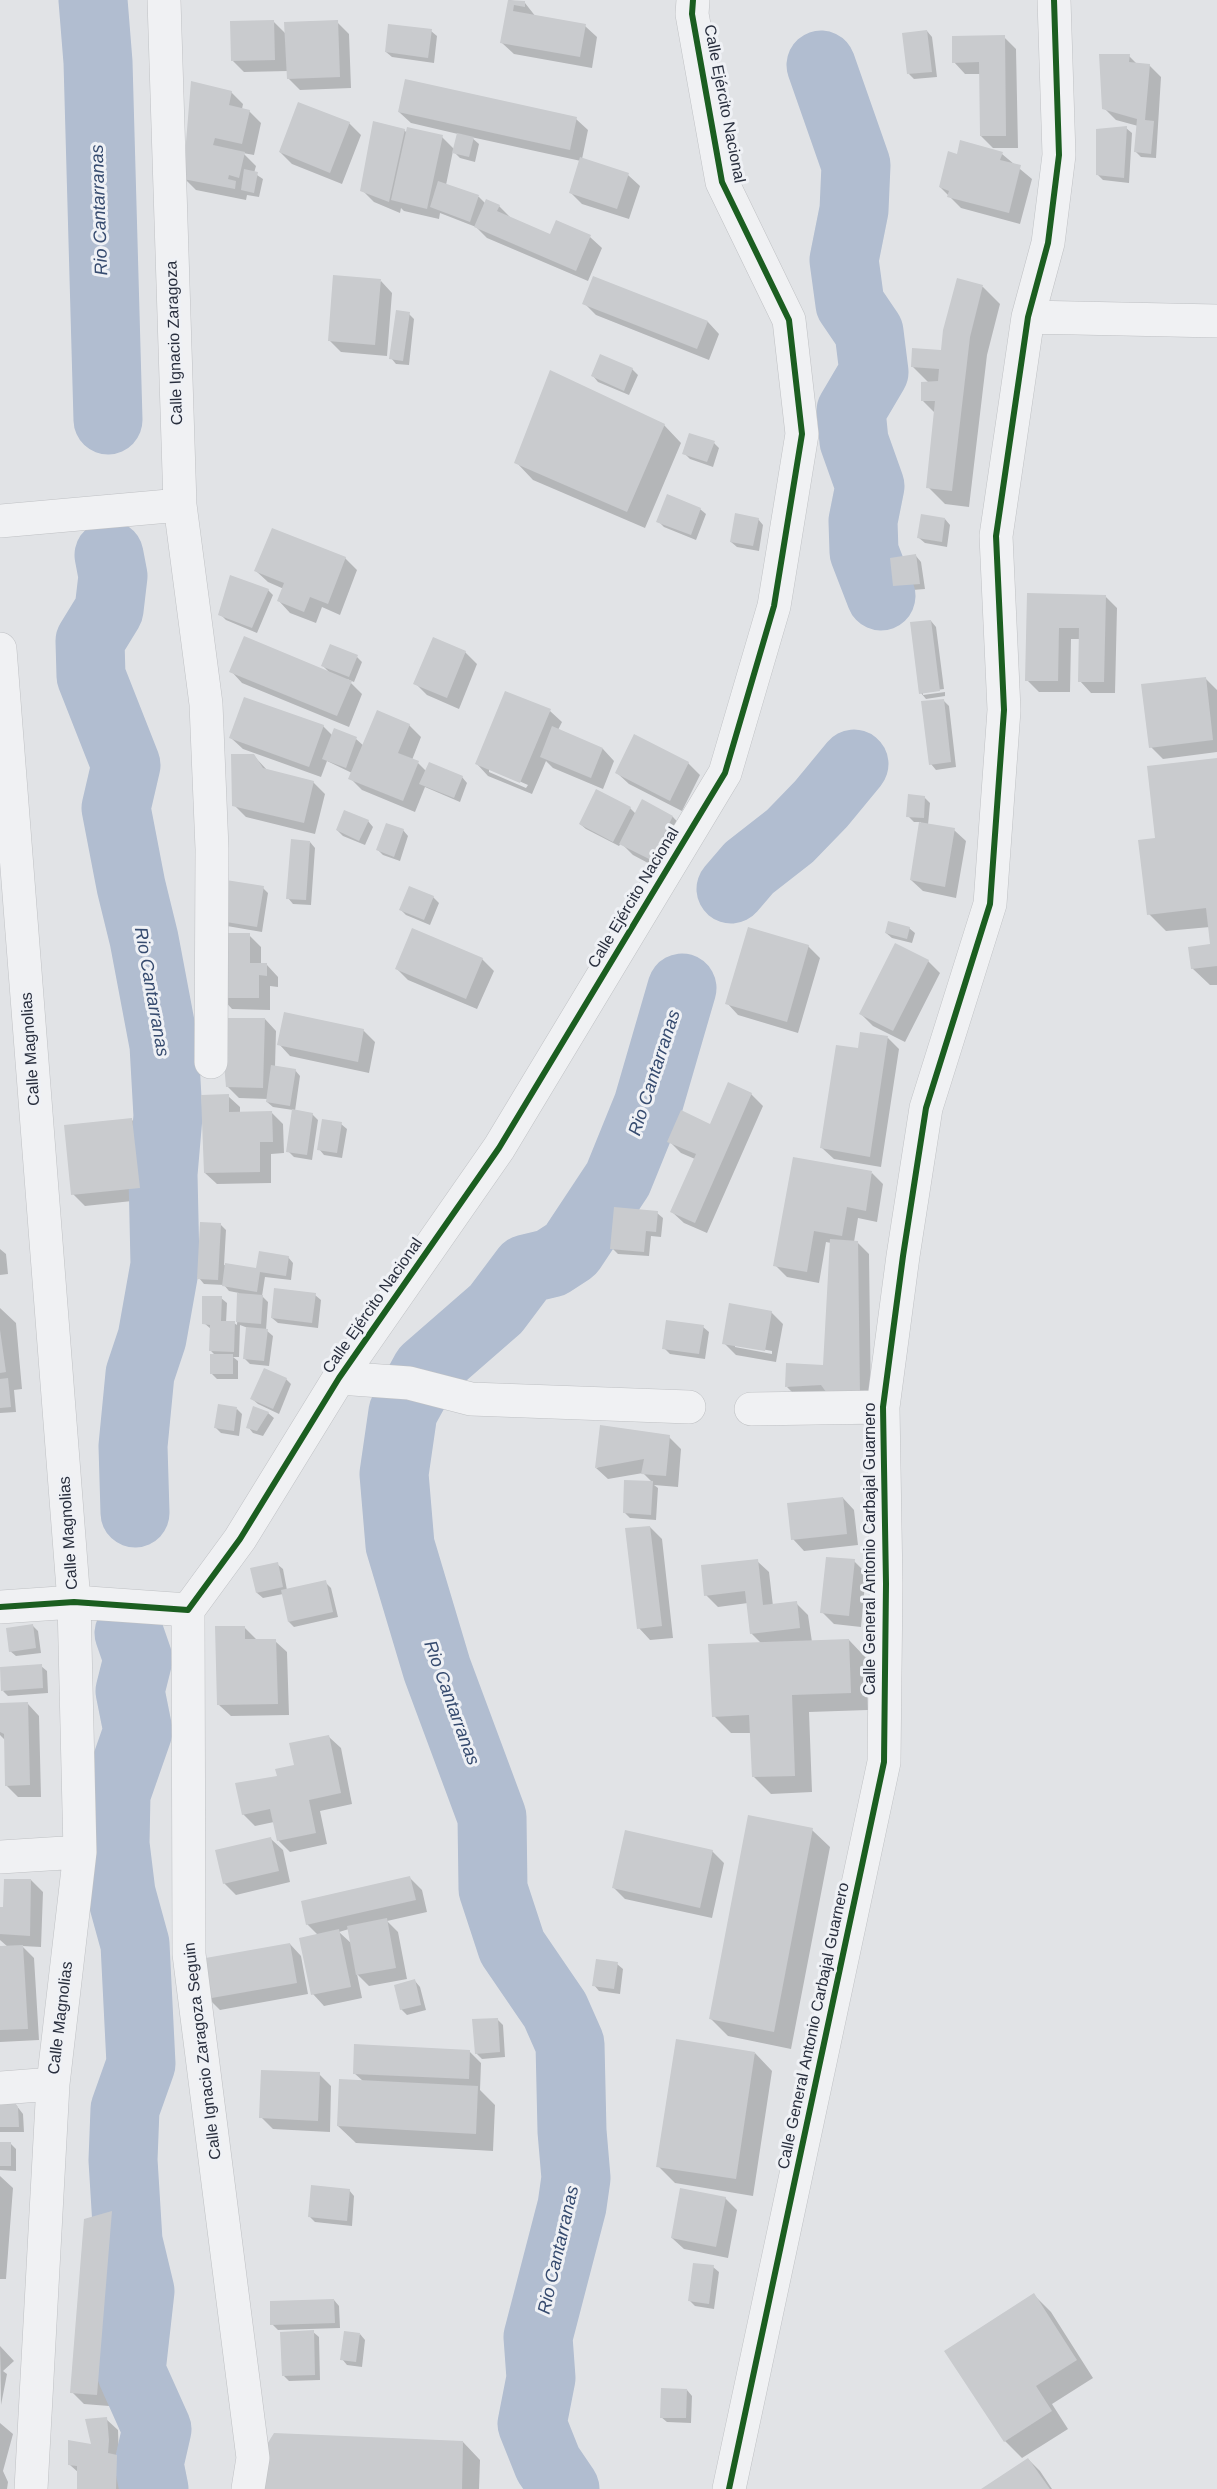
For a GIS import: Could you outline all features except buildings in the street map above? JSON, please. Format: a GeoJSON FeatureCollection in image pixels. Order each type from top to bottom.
{"type":"FeatureCollection","features":[{"type":"Feature","properties":{"kind":"street","name":"Calle Ignacio Zaragoza"},"geometry":{"type":"LineString","coordinates":[[164,0],[180,505],[206,704],[212,849],[211,1062]]}},
{"type":"Feature","properties":{"kind":"street","name":"Calle Ejército Nacional"},"geometry":{"type":"LineString","coordinates":[[188,1610],[240,1539],[339,1378],[499,1148],[725,773],[774,606],[802,434],[789,320],[722,182],[692,14],[693,0]]}},
{"type":"Feature","properties":{"kind":"street","name":"Calle General Antonio Carbajal Guarnero"},"geometry":{"type":"LineString","coordinates":[[729,2489],[884,1762],[886,1584],[883,1407],[926,1108],[990,904],[1004,710],[996,536],[1028,317],[1048,243],[1059,155],[1054,0]]}},
{"type":"Feature","properties":{"kind":"street"},"geometry":{"type":"LineString","coordinates":[[1028,317],[1217,321]]}},
{"type":"Feature","properties":{"kind":"street"},"geometry":{"type":"LineString","coordinates":[[0,521],[180,505]]}},
{"type":"Feature","properties":{"kind":"street","name":"Calle Magnolias"},"geometry":{"type":"LineString","coordinates":[[0,649],[74,1602],[80,1851],[54,2085],[31,2489]]}},
{"type":"Feature","properties":{"kind":"street"},"geometry":{"type":"LineString","coordinates":[[339,1378],[409,1383],[471,1399],[689,1407]]}},
{"type":"Feature","properties":{"kind":"street"},"geometry":{"type":"LineString","coordinates":[[751,1409],[883,1407]]}},
{"type":"Feature","properties":{"kind":"street"},"geometry":{"type":"LineString","coordinates":[[0,1607],[74,1602],[188,1610]]}},
{"type":"Feature","properties":{"kind":"street","name":"Calle Ignacio Zaragoza Seguin"},"geometry":{"type":"LineString","coordinates":[[188,1610],[189,1954],[253,2458],[248,2489]]}},
{"type":"Feature","properties":{"kind":"street"},"geometry":{"type":"LineString","coordinates":[[0,1857],[80,1851]]}},
{"type":"Feature","properties":{"kind":"street"},"geometry":{"type":"LineString","coordinates":[[0,2088],[54,2085]]}},
{"type":"Feature","properties":{"kind":"waterway","name":"Rio Cantarranas"},"geometry":{"type":"LineString","coordinates":[[93,0],[98,62],[108,420]]}},
{"type":"Feature","properties":{"kind":"waterway","name":"Rio Cantarranas"},"geometry":{"type":"LineString","coordinates":[[821,65],[856,165],[854,210],[844,260],[850,304],[869,332],[874,372],[851,411],[854,441],[870,486],[863,521],[864,552],[881,596]]}},
{"type":"Feature","properties":{"kind":"waterway","name":"Rio Cantarranas"},"geometry":{"type":"LineString","coordinates":[[109,555],[113,576],[109,610],[90,641],[91,676],[126,765],[116,808],[164,1045],[168,1116],[163,1174],[165,1265],[152,1338],[140,1374],[133,1446],[135,1513]]}},
{"type":"Feature","properties":{"kind":"waterway","name":"Rio Cantarranas"},"geometry":{"type":"LineString","coordinates":[[731,889],[749,868],[790,836],[821,804],[854,764]]}},
{"type":"Feature","properties":{"kind":"waterway","name":"Rio Cantarranas"},"geometry":{"type":"LineString","coordinates":[[565,2489],[548,2464],[532,2424],[541,2378],[538,2337],[572,2206],[576,2178],[572,2131],[570,2044],[555,2010],[512,1947],[493,1889],[492,1817],[437,1669],[400,1545],[394,1474],[403,1412],[426,1370],[496,1309],[526,1269],[551,1263],[571,1250],[618,1179],[648,1105],[682,988]]}},
{"type":"Feature","properties":{"kind":"waterway","name":"Rio Cantarranas"},"geometry":{"type":"LineString","coordinates":[[129,1633],[138,1659],[130,1691],[138,1731],[116,1794],[115,1844],[121,1893],[135,1944],[141,2064],[125,2109],[123,2160],[128,2241],[140,2291],[131,2371],[157,2429],[149,2464],[154,2489]]}},
{"type":"Feature","properties":{"kind":"cycle path"},"geometry":{"type":"LineString","coordinates":[[0,1607],[74,1602],[188,1610],[240,1539],[339,1378],[499,1148],[725,773],[774,606],[802,434],[789,320],[722,182],[692,14],[693,0]]}},
{"type":"Feature","properties":{"kind":"cycle path"},"geometry":{"type":"LineString","coordinates":[[729,2489],[884,1762],[886,1584],[883,1407],[926,1108],[990,904],[1004,710],[996,536],[1028,317],[1048,243],[1059,155],[1054,0]]}}]}
